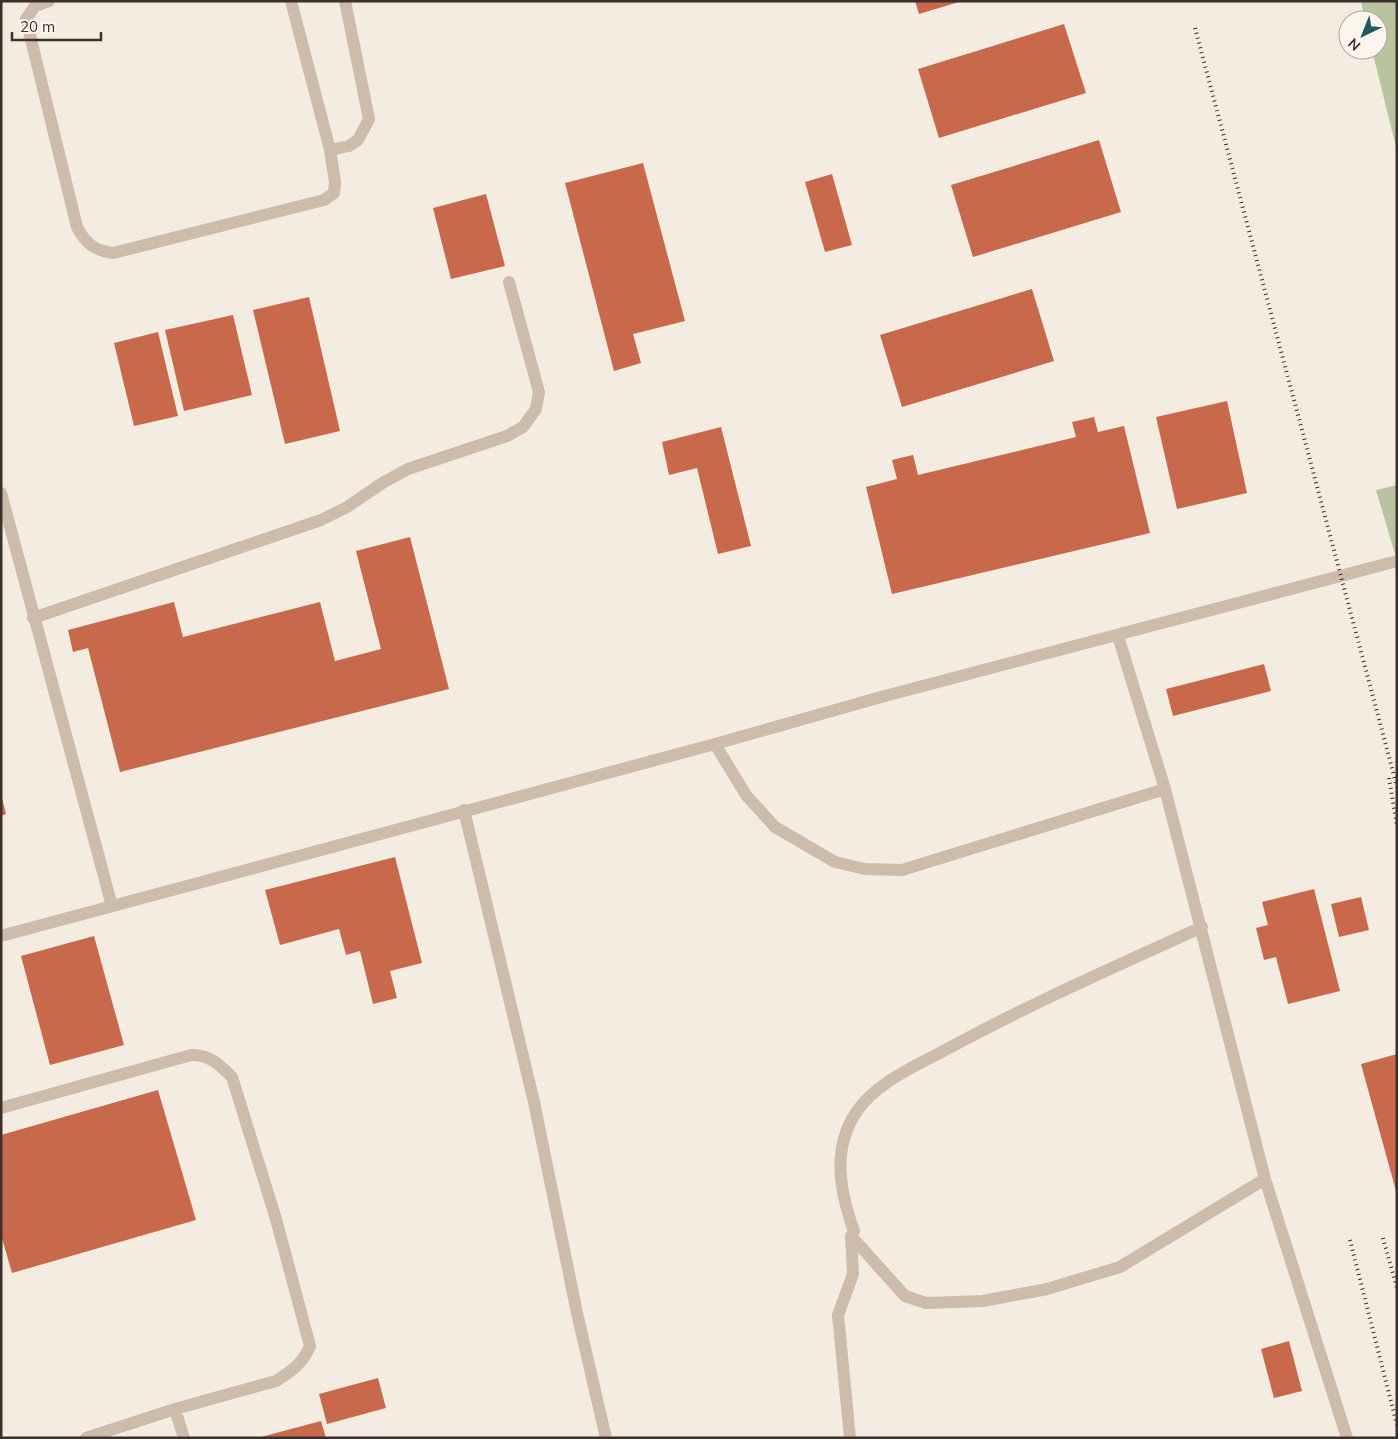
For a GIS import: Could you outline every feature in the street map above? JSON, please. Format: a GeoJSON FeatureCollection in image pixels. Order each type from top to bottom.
{"type":"FeatureCollection","features":[{"type":"Feature","properties":{"kind":"lane"},"geometry":{"type":"LineString","coordinates":[[49,1],[36,6],[26,19],[77,227],[83,239],[98,251],[113,254],[324,200],[334,193],[336,182],[330,150],[291,1]]}},
{"type":"Feature","properties":{"kind":"lane"},"geometry":{"type":"LineString","coordinates":[[330,150],[349,146],[358,140],[369,119],[345,1]]}},
{"type":"Feature","properties":{"kind":"lane"},"geometry":{"type":"LineString","coordinates":[[33,618],[321,520],[347,507],[384,482],[408,469],[507,436],[523,427],[536,409],[539,392],[509,282]]}},
{"type":"Feature","properties":{"kind":"lane"},"geometry":{"type":"LineString","coordinates":[[1,494],[112,906]]}},
{"type":"Feature","properties":{"kind":"lane"},"geometry":{"type":"LineString","coordinates":[[1,936],[715,744],[881,697],[1397,562]]}},
{"type":"Feature","properties":{"kind":"lane"},"geometry":{"type":"LineString","coordinates":[[1118,636],[1165,789],[1202,927],[1265,1179],[1347,1438]]}},
{"type":"Feature","properties":{"kind":"lane"},"geometry":{"type":"LineString","coordinates":[[715,744],[746,795],[775,827],[835,862],[865,869],[902,870],[1165,789]]}},
{"type":"Feature","properties":{"kind":"lane"},"geometry":{"type":"LineString","coordinates":[[464,810],[534,1102],[577,1313],[606,1438]]}},
{"type":"Feature","properties":{"kind":"lane"},"geometry":{"type":"LineString","coordinates":[[850,1438],[838,1315],[853,1274],[851,1236],[854,1231],[843,1200],[839,1173],[841,1155],[848,1129],[854,1117],[875,1092],[901,1074],[1014,1013],[1202,927]]}},
{"type":"Feature","properties":{"kind":"lane"},"geometry":{"type":"LineString","coordinates":[[1,1108],[191,1055],[199,1055],[211,1059],[232,1077],[276,1218],[310,1346],[304,1359],[291,1372],[276,1381],[175,1409],[86,1438]]}},
{"type":"Feature","properties":{"kind":"lane"},"geometry":{"type":"LineString","coordinates":[[851,1236],[905,1296],[926,1303],[983,1301],[1047,1289],[1120,1267],[1265,1179]]}},
{"type":"Feature","properties":{"kind":"lane"},"geometry":{"type":"LineString","coordinates":[[175,1409],[184,1438]]}},
{"type":"Feature","properties":{"kind":"green space"},"geometry":{"type":"Polygon","coordinates":[[[1361,1],[1397,1],[1397,151],[1374,60],[1388,60],[1388,10],[1363,10],[1361,1]]]}},
{"type":"Feature","properties":{"kind":"green space"},"geometry":{"type":"Polygon","coordinates":[[[1397,485],[1397,561],[1376,490],[1397,485]]]}},
{"type":"Feature","properties":{"kind":"building"},"geometry":{"type":"Polygon","coordinates":[[[915,1],[959,1],[959,2],[919,14],[915,1]]]}},
{"type":"Feature","properties":{"kind":"building"},"geometry":{"type":"Polygon","coordinates":[[[1064,24],[1086,93],[939,138],[918,69],[1064,24]]]}},
{"type":"Feature","properties":{"kind":"building"},"geometry":{"type":"Polygon","coordinates":[[[1099,140],[1121,212],[973,257],[951,185],[1099,140]]]}},
{"type":"Feature","properties":{"kind":"building"},"geometry":{"type":"Polygon","coordinates":[[[643,163],[685,321],[633,334],[641,363],[614,371],[565,183],[643,163]]]}},
{"type":"Feature","properties":{"kind":"building"},"geometry":{"type":"Polygon","coordinates":[[[832,174],[852,245],[825,252],[805,182],[832,174]]]}},
{"type":"Feature","properties":{"kind":"building"},"geometry":{"type":"Polygon","coordinates":[[[486,194],[505,266],[451,279],[433,208],[486,194]]]}},
{"type":"Feature","properties":{"kind":"building"},"geometry":{"type":"Polygon","coordinates":[[[1032,289],[1054,361],[902,407],[880,335],[1032,289]]]}},
{"type":"Feature","properties":{"kind":"building"},"geometry":{"type":"Polygon","coordinates":[[[309,297],[340,431],[285,444],[253,310],[309,297]]]}},
{"type":"Feature","properties":{"kind":"building"},"geometry":{"type":"Polygon","coordinates":[[[233,315],[252,395],[184,411],[165,330],[233,315]]]}},
{"type":"Feature","properties":{"kind":"building"},"geometry":{"type":"Polygon","coordinates":[[[158,332],[178,416],[134,426],[114,343],[158,332]]]}},
{"type":"Feature","properties":{"kind":"building"},"geometry":{"type":"Polygon","coordinates":[[[1227,401],[1247,493],[1177,509],[1156,417],[1227,401]]]}},
{"type":"Feature","properties":{"kind":"building"},"geometry":{"type":"Polygon","coordinates":[[[1094,417],[1098,432],[1124,426],[1150,533],[892,594],[866,487],[897,479],[892,460],[913,455],[918,475],[1076,437],[1072,422],[1094,417]]]}},
{"type":"Feature","properties":{"kind":"building"},"geometry":{"type":"Polygon","coordinates":[[[721,427],[751,546],[718,554],[697,468],[669,475],[662,442],[721,427]]]}},
{"type":"Feature","properties":{"kind":"building"},"geometry":{"type":"Polygon","coordinates":[[[410,537],[449,689],[120,772],[88,648],[73,652],[68,630],[174,602],[183,637],[320,602],[335,661],[381,649],[356,551],[410,537]]]}},
{"type":"Feature","properties":{"kind":"building"},"geometry":{"type":"Polygon","coordinates":[[[1264,664],[1271,691],[1173,716],[1166,689],[1264,664]]]}},
{"type":"Feature","properties":{"kind":"building"},"geometry":{"type":"Polygon","coordinates":[[[1,799],[6,814],[1,816],[1,799]]]}},
{"type":"Feature","properties":{"kind":"building"},"geometry":{"type":"Polygon","coordinates":[[[395,857],[422,963],[390,971],[397,998],[373,1004],[360,951],[346,955],[339,929],[280,945],[265,890],[395,857]]]}},
{"type":"Feature","properties":{"kind":"building"},"geometry":{"type":"Polygon","coordinates":[[[1314,889],[1340,991],[1288,1004],[1276,957],[1264,960],[1256,928],[1268,925],[1262,902],[1314,889]]]}},
{"type":"Feature","properties":{"kind":"building"},"geometry":{"type":"Polygon","coordinates":[[[1361,897],[1369,930],[1339,937],[1331,904],[1361,897]]]}},
{"type":"Feature","properties":{"kind":"building"},"geometry":{"type":"Polygon","coordinates":[[[94,936],[124,1045],[50,1065],[21,956],[94,936]]]}},
{"type":"Feature","properties":{"kind":"building"},"geometry":{"type":"Polygon","coordinates":[[[1397,1054],[1397,1191],[1396,1191],[1361,1064],[1397,1054]]]}},
{"type":"Feature","properties":{"kind":"building"},"geometry":{"type":"Polygon","coordinates":[[[158,1090],[196,1220],[12,1273],[1,1235],[1,1135],[158,1090]]]}},
{"type":"Feature","properties":{"kind":"building"},"geometry":{"type":"Polygon","coordinates":[[[1289,1341],[1302,1391],[1274,1398],[1261,1349],[1289,1341]]]}},
{"type":"Feature","properties":{"kind":"building"},"geometry":{"type":"Polygon","coordinates":[[[378,1378],[386,1408],[327,1424],[319,1394],[378,1378]]]}},
{"type":"Feature","properties":{"kind":"building"},"geometry":{"type":"Polygon","coordinates":[[[321,1421],[326,1438],[261,1438],[261,1437],[321,1421]]]}},
{"type":"Feature","properties":{"kind":"railway"},"geometry":{"type":"LineString","coordinates":[[1195,28],[1397,787]]}},
{"type":"Feature","properties":{"kind":"railway"},"geometry":{"type":"LineString","coordinates":[[1389,778],[1397,826]]}},
{"type":"Feature","properties":{"kind":"railway"},"geometry":{"type":"LineString","coordinates":[[1383,1238],[1397,1288]]}},
{"type":"Feature","properties":{"kind":"railway"},"geometry":{"type":"LineString","coordinates":[[1350,1240],[1397,1425]]}}]}
